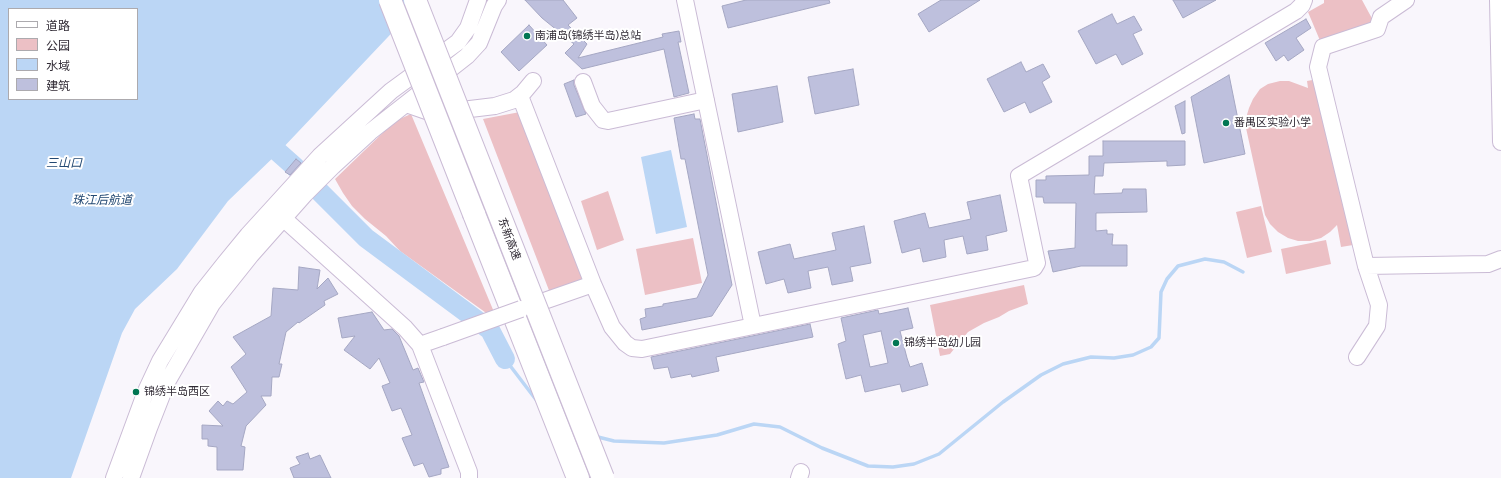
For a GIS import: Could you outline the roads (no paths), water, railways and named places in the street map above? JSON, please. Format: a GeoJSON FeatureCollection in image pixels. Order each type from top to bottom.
{"type":"FeatureCollection","features":[{"type":"Feature","properties":{"kind":"highway","name":"东新高速"},"geometry":{"type":"LineString","coordinates":[[390,0],[578,478]]}},
{"type":"Feature","properties":{"kind":"highway","name":"东新高速"},"geometry":{"type":"LineString","coordinates":[[415,0],[603,478]]}},
{"type":"Feature","properties":{"kind":"street"},"geometry":{"type":"LineString","coordinates":[[114,478],[146,391],[160,360],[202,292],[225,263],[300,189],[391,91],[458,42],[468,28],[478,0]]}},
{"type":"Feature","properties":{"kind":"street"},"geometry":{"type":"LineString","coordinates":[[327,161],[370,132],[467,56],[479,43],[494,6],[498,0]]}},
{"type":"Feature","properties":{"kind":"street"},"geometry":{"type":"LineString","coordinates":[[685,0],[753,326]]}},
{"type":"Feature","properties":{"kind":"street"},"geometry":{"type":"LineString","coordinates":[[520,96],[593,284],[612,327],[632,348],[642,349],[1034,268],[1037,263],[1019,176],[1296,11],[1302,5],[1304,0]]}},
{"type":"Feature","properties":{"kind":"street"},"geometry":{"type":"LineString","coordinates":[[1357,357],[1377,326],[1379,304],[1366,266],[1318,67],[1323,47],[1377,29],[1381,17],[1406,0]]}},
{"type":"Feature","properties":{"kind":"street"},"geometry":{"type":"LineString","coordinates":[[1498,0],[1501,142]]}},
{"type":"Feature","properties":{"kind":"street"},"geometry":{"type":"LineString","coordinates":[[406,104],[429,112],[445,112],[495,106],[514,100],[520,96],[533,81]]}},
{"type":"Feature","properties":{"kind":"street"},"geometry":{"type":"LineString","coordinates":[[582,82],[592,106],[603,120],[608,121],[706,100]]}},
{"type":"Feature","properties":{"kind":"street"},"geometry":{"type":"LineString","coordinates":[[131,478],[167,382],[185,350],[212,304],[283,218],[300,189]]}},
{"type":"Feature","properties":{"kind":"street"},"geometry":{"type":"LineString","coordinates":[[283,218],[405,328],[420,345],[469,472],[469,478]]}},
{"type":"Feature","properties":{"kind":"street"},"geometry":{"type":"LineString","coordinates":[[1366,266],[1488,264],[1501,259]]}},
{"type":"Feature","properties":{"kind":"street"},"geometry":{"type":"LineString","coordinates":[[420,345],[593,284]]}},
{"type":"Feature","properties":{"kind":"water","name":"珠江后航道"},"geometry":{"type":"Polygon","coordinates":[[[0,0],[423,0],[279,152],[228,201],[177,269],[135,309],[122,333],[71,478],[0,478],[0,0]]]}},
{"type":"Feature","properties":{"kind":"water"},"geometry":{"type":"Polygon","coordinates":[[[671,150],[687,227],[656,234],[641,157],[671,150]]]}},
{"type":"Feature","properties":{"kind":"waterway"},"geometry":{"type":"LineString","coordinates":[[259,135],[295,167],[366,238],[490,330],[505,359]]}},
{"type":"Feature","properties":{"kind":"waterway"},"geometry":{"type":"LineString","coordinates":[[594,436],[614,441],[664,443],[717,435],[754,424],[780,427],[822,448],[868,466],[893,467],[914,464],[939,454],[1003,402],[1041,375],[1063,364],[1091,357],[1114,358],[1133,355],[1151,347],[1159,338],[1161,292],[1167,279],[1178,266],[1205,259],[1224,262],[1243,272]]}},
{"type":"Feature","properties":{"kind":"waterway"},"geometry":{"type":"LineString","coordinates":[[505,359],[537,401]]}},
{"type":"Feature","properties":{"kind":"place","name":"南浦岛(锦绣半岛)总站"},"geometry":{"type":"Point","coordinates":[527,36]}},
{"type":"Feature","properties":{"kind":"place","name":"番禺区实验小学"},"geometry":{"type":"Point","coordinates":[1226,123]}},
{"type":"Feature","properties":{"kind":"place","name":"锦绣半岛幼儿园"},"geometry":{"type":"Point","coordinates":[896,343]}},
{"type":"Feature","properties":{"kind":"place","name":"锦绣半岛西区"},"geometry":{"type":"Point","coordinates":[136,392]}},
{"type":"Feature","properties":{"kind":"water label","name":"三山口"},"geometry":{"type":"Point","coordinates":[64,163]}}]}
